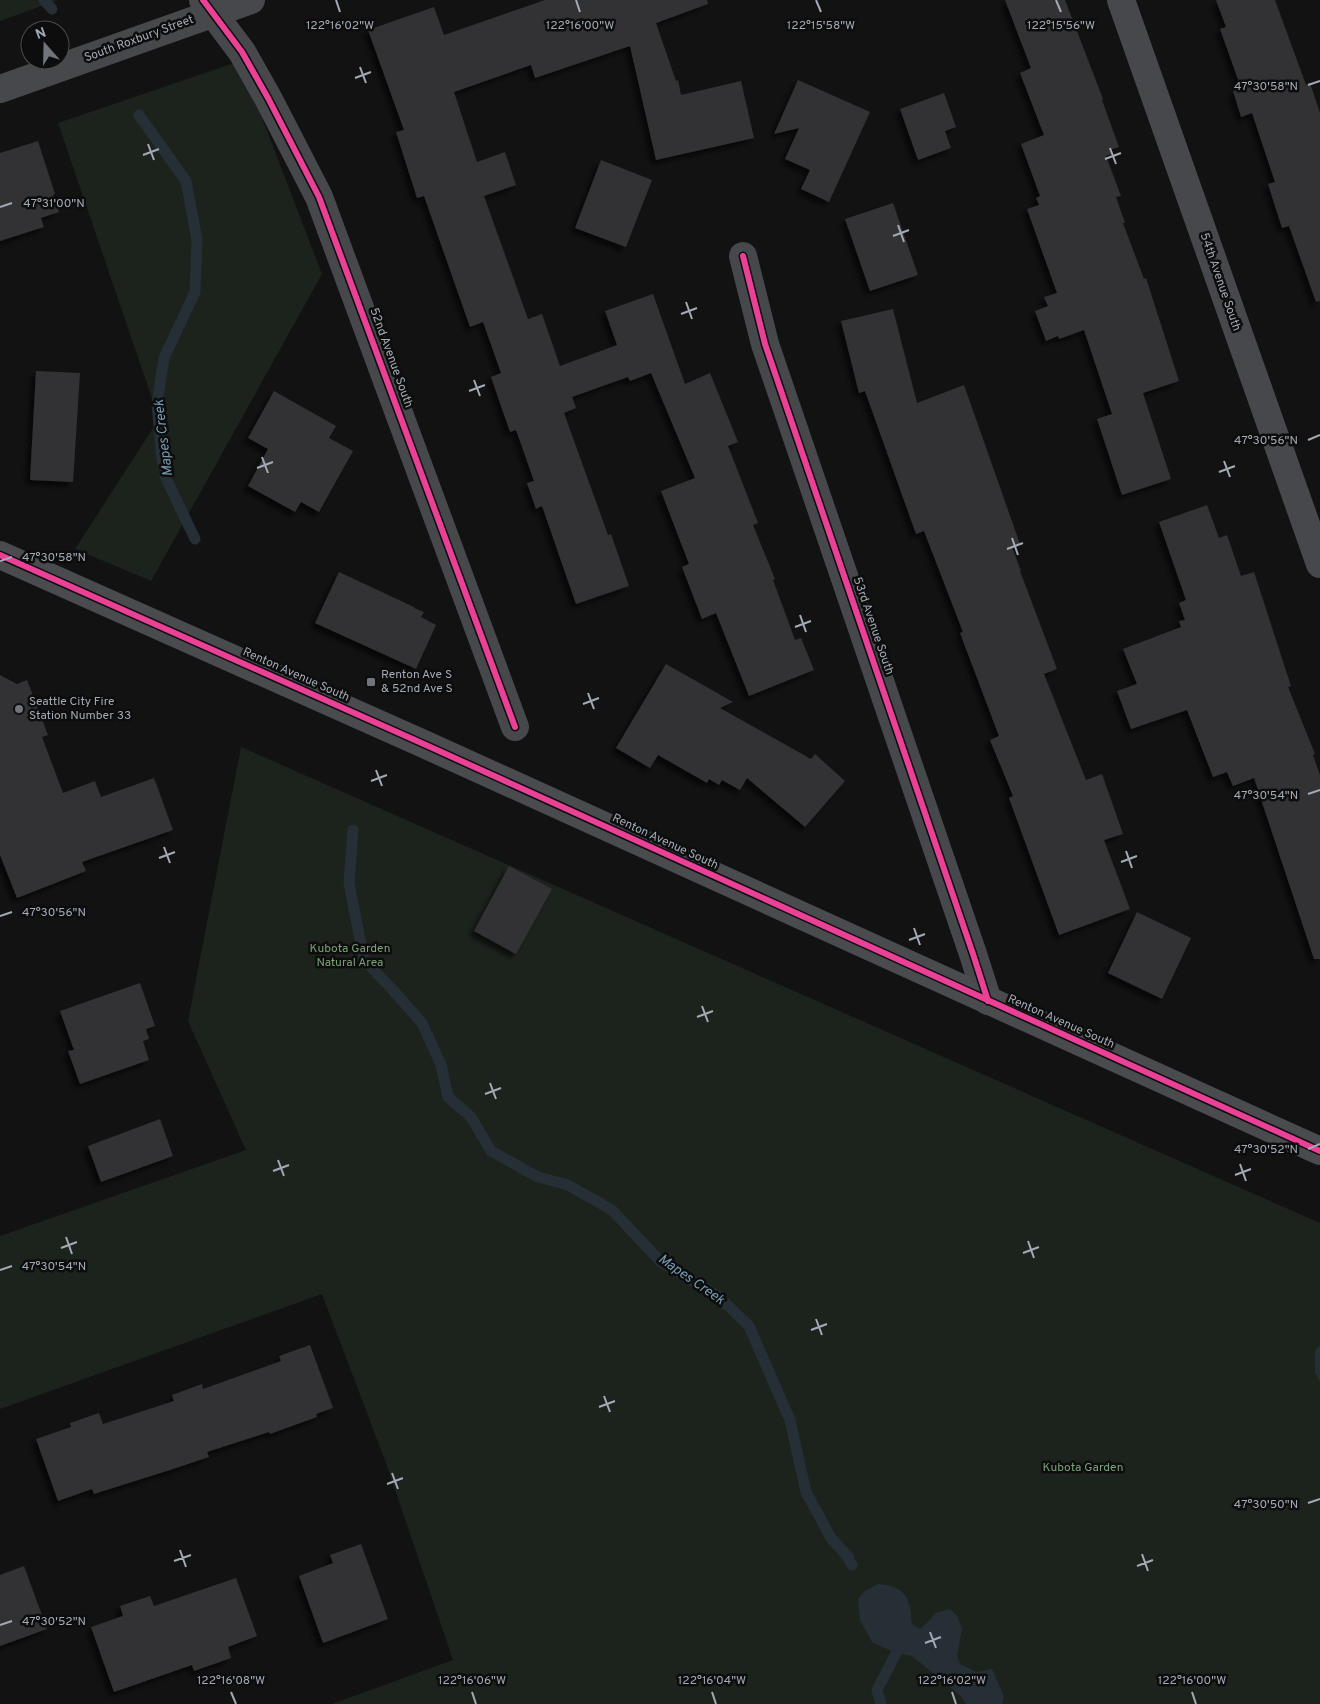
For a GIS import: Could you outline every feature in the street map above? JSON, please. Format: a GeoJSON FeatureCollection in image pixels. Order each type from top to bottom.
{"type":"FeatureCollection","features":[{"type":"Feature","properties":{"kind":"main road","name":"Renton Avenue South"},"geometry":{"type":"LineString","coordinates":[[0,555],[435,749],[1320,1152]]}},
{"type":"Feature","properties":{"kind":"street","name":"54th Avenue South"},"geometry":{"type":"LineString","coordinates":[[1121,0],[1320,564]]}},
{"type":"Feature","properties":{"kind":"street","name":"South Roxbury Street"},"geometry":{"type":"LineString","coordinates":[[0,89],[208,7],[246,1]]}},
{"type":"Feature","properties":{"kind":"street","name":"52nd Avenue South"},"geometry":{"type":"LineString","coordinates":[[208,7],[242,52],[319,197],[515,727]]}},
{"type":"Feature","properties":{"kind":"street","name":"53rd Avenue South"},"geometry":{"type":"LineString","coordinates":[[743,256],[765,344],[988,1002]]}},
{"type":"Feature","properties":{"kind":"green space"},"geometry":{"type":"Polygon","coordinates":[[[0,0],[58,0],[0,21],[0,0]]]}},
{"type":"Feature","properties":{"kind":"green space"},"geometry":{"type":"Polygon","coordinates":[[[240,61],[322,274],[151,581],[75,549],[159,419],[58,123],[240,61]]]}},
{"type":"Feature","properties":{"kind":"green space"},"geometry":{"type":"Polygon","coordinates":[[[241,747],[1320,1223],[1320,1704],[332,1704],[453,1660],[387,1466],[322,1294],[0,1409],[0,1236],[246,1150],[188,1021],[241,747]]]}},
{"type":"Feature","properties":{"kind":"shaded area"},"geometry":{"type":"Polygon","coordinates":[[[1320,1345],[1320,1382],[1315,1372],[1315,1351],[1320,1345]]]}},
{"type":"Feature","properties":{"kind":"shaded area"},"geometry":{"type":"Polygon","coordinates":[[[878,1584],[895,1587],[905,1595],[910,1607],[912,1624],[920,1629],[935,1613],[950,1609],[957,1616],[962,1629],[957,1656],[960,1664],[976,1672],[992,1669],[1004,1697],[1002,1704],[966,1704],[960,1695],[912,1656],[896,1653],[872,1642],[860,1620],[858,1599],[865,1591],[878,1584]]]}},
{"type":"Feature","properties":{"kind":"building"},"geometry":{"type":"Polygon","coordinates":[[[545,0],[707,0],[708,4],[656,23],[676,81],[678,80],[681,95],[741,81],[754,138],[656,160],[630,46],[535,78],[531,65],[454,92],[477,162],[505,152],[516,185],[484,196],[528,319],[542,314],[560,366],[617,345],[605,311],[653,294],[685,384],[710,373],[738,442],[728,446],[758,523],[753,525],[775,579],[773,580],[795,640],[801,638],[814,670],[749,696],[716,613],[702,619],[682,567],[689,564],[661,491],[695,478],[651,373],[630,381],[628,377],[572,397],[576,408],[564,413],[608,535],[611,534],[629,586],[576,604],[542,506],[536,509],[527,483],[534,481],[516,430],[510,432],[491,377],[501,373],[483,322],[470,327],[424,196],[417,198],[396,132],[404,130],[368,30],[434,7],[444,35],[545,0]]]}},
{"type":"Feature","properties":{"kind":"building"},"geometry":{"type":"Polygon","coordinates":[[[1005,0],[1065,0],[1103,99],[1119,147],[1110,150],[1112,154],[1106,156],[1121,196],[1116,197],[1125,223],[1123,223],[1144,279],[1146,278],[1179,381],[1143,393],[1171,479],[1122,495],[1097,419],[1112,414],[1084,330],[1059,339],[1058,336],[1046,341],[1035,311],[1048,306],[1044,297],[1057,293],[1027,209],[1039,205],[1036,198],[1040,196],[1021,144],[1044,135],[1020,73],[1031,68],[1005,0]]]}},
{"type":"Feature","properties":{"kind":"building"},"geometry":{"type":"Polygon","coordinates":[[[1216,0],[1275,0],[1306,85],[1310,83],[1320,113],[1320,301],[1316,302],[1289,226],[1282,228],[1268,184],[1275,182],[1252,113],[1241,117],[1233,91],[1241,88],[1220,29],[1226,27],[1216,0]]]}},
{"type":"Feature","properties":{"kind":"building"},"geometry":{"type":"Polygon","coordinates":[[[798,80],[870,112],[829,202],[801,189],[810,170],[785,159],[799,128],[774,134],[798,80]]]}},
{"type":"Feature","properties":{"kind":"building"},"geometry":{"type":"Polygon","coordinates":[[[944,93],[956,127],[945,131],[951,148],[918,160],[900,109],[944,93]]]}},
{"type":"Feature","properties":{"kind":"building"},"geometry":{"type":"Polygon","coordinates":[[[38,141],[59,212],[41,218],[44,227],[0,241],[0,153],[38,141]]]}},
{"type":"Feature","properties":{"kind":"building"},"geometry":{"type":"Polygon","coordinates":[[[601,160],[652,180],[626,247],[575,228],[601,160]]]}},
{"type":"Feature","properties":{"kind":"building"},"geometry":{"type":"Polygon","coordinates":[[[893,203],[918,275],[870,291],[845,219],[893,203]]]}},
{"type":"Feature","properties":{"kind":"building"},"geometry":{"type":"Polygon","coordinates":[[[893,309],[917,403],[964,385],[1020,544],[1012,547],[1057,669],[1044,674],[1086,780],[1102,774],[1123,834],[1104,840],[1130,909],[1059,935],[1009,798],[1013,796],[990,740],[999,736],[960,633],[963,632],[924,531],[916,534],[865,391],[859,393],[841,321],[893,309]]]}},
{"type":"Feature","properties":{"kind":"building"},"geometry":{"type":"Polygon","coordinates":[[[36,371],[80,373],[73,482],[30,480],[36,371]]]}},
{"type":"Feature","properties":{"kind":"building"},"geometry":{"type":"Polygon","coordinates":[[[274,391],[336,426],[329,438],[353,451],[319,512],[301,502],[295,512],[248,486],[268,449],[248,438],[274,391]]]}},
{"type":"Feature","properties":{"kind":"building"},"geometry":{"type":"Polygon","coordinates":[[[1207,505],[1219,538],[1227,535],[1241,576],[1254,572],[1291,686],[1288,687],[1315,754],[1313,755],[1320,775],[1320,959],[1314,959],[1254,778],[1233,786],[1227,772],[1213,777],[1187,710],[1131,729],[1117,691],[1137,684],[1123,649],[1181,627],[1179,621],[1185,620],[1179,603],[1186,600],[1159,522],[1207,505]]]}},
{"type":"Feature","properties":{"kind":"building"},"geometry":{"type":"Polygon","coordinates":[[[339,572],[424,612],[421,617],[436,625],[416,669],[315,623],[339,572]]]}},
{"type":"Feature","properties":{"kind":"building"},"geometry":{"type":"Polygon","coordinates":[[[666,664],[733,702],[720,708],[811,759],[815,754],[845,781],[805,827],[747,778],[740,790],[722,780],[719,785],[709,779],[707,783],[658,755],[650,768],[616,748],[666,664]]]}},
{"type":"Feature","properties":{"kind":"building"},"geometry":{"type":"Polygon","coordinates":[[[0,675],[17,684],[27,680],[48,735],[42,737],[63,793],[95,781],[101,797],[154,778],[173,830],[82,862],[86,871],[17,898],[0,855],[0,675]]]}},
{"type":"Feature","properties":{"kind":"building"},"geometry":{"type":"Polygon","coordinates":[[[509,866],[552,889],[516,954],[474,931],[509,866]]]}},
{"type":"Feature","properties":{"kind":"building"},"geometry":{"type":"Polygon","coordinates":[[[1137,912],[1191,938],[1162,999],[1108,973],[1137,912]]]}},
{"type":"Feature","properties":{"kind":"building"},"geometry":{"type":"Polygon","coordinates":[[[140,983],[155,1026],[146,1029],[149,1039],[143,1041],[149,1060],[80,1084],[68,1051],[74,1050],[60,1011],[140,983]]]}},
{"type":"Feature","properties":{"kind":"building"},"geometry":{"type":"Polygon","coordinates":[[[160,1119],[173,1156],[101,1182],[88,1146],[160,1119]]]}},
{"type":"Feature","properties":{"kind":"building"},"geometry":{"type":"Polygon","coordinates":[[[310,1345],[333,1408],[316,1414],[317,1417],[270,1434],[269,1432],[207,1452],[209,1457],[94,1494],[92,1489],[58,1501],[36,1439],[71,1427],[70,1423],[99,1413],[103,1424],[174,1401],[172,1395],[202,1384],[203,1389],[281,1361],[279,1356],[310,1345]]]}},
{"type":"Feature","properties":{"kind":"building"},"geometry":{"type":"Polygon","coordinates":[[[361,1544],[388,1619],[323,1643],[299,1576],[333,1563],[330,1555],[361,1544]]]}},
{"type":"Feature","properties":{"kind":"building"},"geometry":{"type":"Polygon","coordinates":[[[24,1566],[47,1629],[0,1646],[0,1575],[24,1566]]]}},
{"type":"Feature","properties":{"kind":"building"},"geometry":{"type":"Polygon","coordinates":[[[236,1578],[257,1636],[228,1647],[231,1658],[194,1671],[192,1665],[114,1692],[91,1627],[123,1616],[120,1606],[150,1596],[154,1606],[236,1578]]]}},
{"type":"Feature","properties":{"kind":"waterway","name":"Mapes Creek"},"geometry":{"type":"LineString","coordinates":[[44,0],[52,9]]}},
{"type":"Feature","properties":{"kind":"waterway","name":"Mapes Creek"},"geometry":{"type":"LineString","coordinates":[[139,115],[186,181],[197,240],[195,292],[164,358],[157,404],[162,461],[166,467],[165,476],[195,539]]}},
{"type":"Feature","properties":{"kind":"waterway","name":"Mapes Creek"},"geometry":{"type":"LineString","coordinates":[[353,830],[349,883],[364,960],[422,1023],[441,1065],[448,1097],[471,1117],[491,1151],[538,1177],[568,1185],[612,1210],[661,1262],[718,1296],[749,1326],[790,1420],[806,1492],[831,1538],[849,1558],[852,1565]]}},
{"type":"Feature","properties":{"kind":"waterway"},"geometry":{"type":"LineString","coordinates":[[881,1704],[877,1690],[903,1640]]}},
{"type":"Feature","properties":{"kind":"cycle path"},"geometry":{"type":"LineString","coordinates":[[203,0],[242,52],[319,197],[515,727]]}},
{"type":"Feature","properties":{"kind":"cycle path"},"geometry":{"type":"LineString","coordinates":[[743,256],[765,344],[988,1001]]}},
{"type":"Feature","properties":{"kind":"cycle path"},"geometry":{"type":"LineString","coordinates":[[0,555],[426,745],[1320,1151]]}},
{"type":"Feature","properties":{"kind":"place","name":"Renton Ave S & 52nd Ave S"},"geometry":{"type":"Point","coordinates":[371,682]}},
{"type":"Feature","properties":{"kind":"place","name":"Seattle City Fire Station Number 33"},"geometry":{"type":"Point","coordinates":[19,709]}},
{"type":"Feature","properties":{"kind":"park label","name":"Kubota Garden Natural Area"},"geometry":{"type":"Point","coordinates":[350,956]}},
{"type":"Feature","properties":{"kind":"park label","name":"Kubota Garden"},"geometry":{"type":"Point","coordinates":[1083,1468]}}]}
